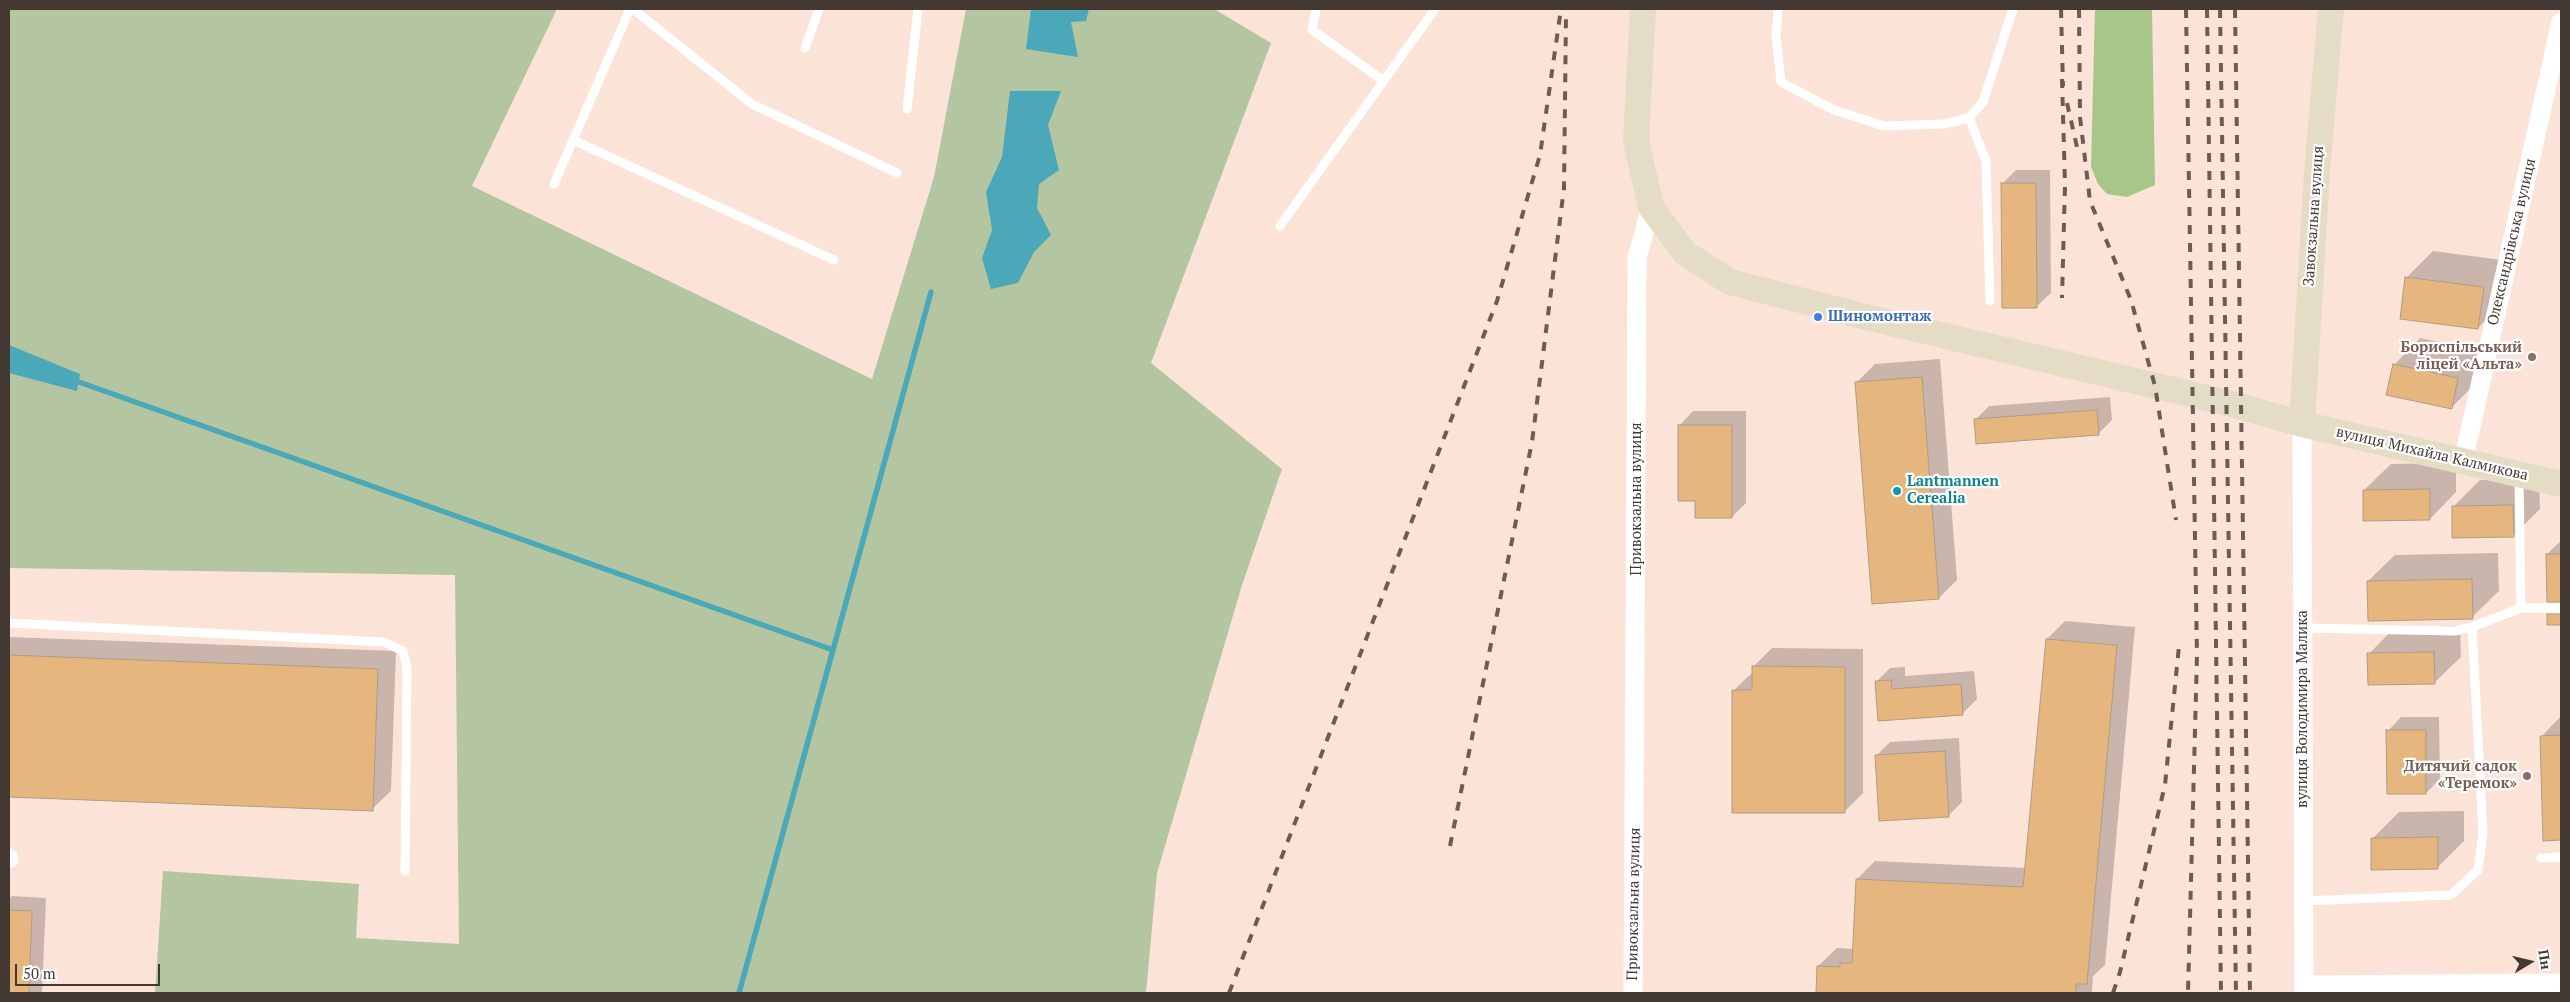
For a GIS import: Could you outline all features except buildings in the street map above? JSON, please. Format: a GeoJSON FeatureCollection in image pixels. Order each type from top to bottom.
{"type":"FeatureCollection","features":[{"type":"Feature","properties":{"kind":"main road","name":"Привокзальна вулиця"},"geometry":{"type":"LineString","coordinates":[[1643,9],[1636,141],[1651,207]]}},
{"type":"Feature","properties":{"kind":"main road","name":"Завокзальна вулиця"},"geometry":{"type":"LineString","coordinates":[[2302,424],[2316,172],[2331,9]]}},
{"type":"Feature","properties":{"kind":"main road","name":"вулиця Михайла Калмикова"},"geometry":{"type":"LineString","coordinates":[[1651,207],[1685,253],[1730,282],[1870,318],[2212,400],[2302,424],[2561,484]]}},
{"type":"Feature","properties":{"kind":"street","name":"Олександрівська вулиця"},"geometry":{"type":"LineString","coordinates":[[2463,462],[2561,22]]}},
{"type":"Feature","properties":{"kind":"street","name":"Привокзальна вулиця"},"geometry":{"type":"LineString","coordinates":[[1633,993],[1637,258],[1651,207]]}},
{"type":"Feature","properties":{"kind":"street","name":"вулиця Володимира Малика"},"geometry":{"type":"LineString","coordinates":[[2302,424],[2304,989]]}},
{"type":"Feature","properties":{"kind":"street"},"geometry":{"type":"LineString","coordinates":[[2304,989],[2561,983]]}},
{"type":"Feature","properties":{"kind":"lane"},"geometry":{"type":"LineString","coordinates":[[554,184],[631,9],[752,104],[897,173]]}},
{"type":"Feature","properties":{"kind":"lane"},"geometry":{"type":"LineString","coordinates":[[805,48],[819,9]]}},
{"type":"Feature","properties":{"kind":"lane"},"geometry":{"type":"LineString","coordinates":[[907,109],[918,9]]}},
{"type":"Feature","properties":{"kind":"lane"},"geometry":{"type":"LineString","coordinates":[[1316,9],[1312,30],[1384,81]]}},
{"type":"Feature","properties":{"kind":"lane"},"geometry":{"type":"LineString","coordinates":[[1280,226],[1435,9]]}},
{"type":"Feature","properties":{"kind":"lane"},"geometry":{"type":"LineString","coordinates":[[1778,9],[1776,35],[1780,82],[1834,110],[1884,126],[1944,124],[1969,118],[1983,102],[2013,9]]}},
{"type":"Feature","properties":{"kind":"lane"},"geometry":{"type":"LineString","coordinates":[[1969,118],[1986,161],[1990,302]]}},
{"type":"Feature","properties":{"kind":"lane"},"geometry":{"type":"LineString","coordinates":[[573,140],[834,260]]}},
{"type":"Feature","properties":{"kind":"lane"},"geometry":{"type":"LineString","coordinates":[[2518,474],[2521,608]]}},
{"type":"Feature","properties":{"kind":"lane"},"geometry":{"type":"LineString","coordinates":[[2302,628],[2455,631],[2472,627],[2521,608],[2561,608]]}},
{"type":"Feature","properties":{"kind":"lane"},"geometry":{"type":"LineString","coordinates":[[9,623],[384,642],[403,650],[407,667],[405,871]]}},
{"type":"Feature","properties":{"kind":"lane"},"geometry":{"type":"LineString","coordinates":[[2303,901],[2451,895],[2478,870],[2483,833],[2472,627]]}},
{"type":"Feature","properties":{"kind":"lane"},"geometry":{"type":"LineString","coordinates":[[2541,858],[2561,857]]}},
{"type":"Feature","properties":{"kind":"green space"},"geometry":{"type":"Polygon","coordinates":[[[9,9],[557,9],[472,186],[872,379],[934,177],[966,9],[1214,9],[1271,43],[1151,363],[1282,469],[1242,585],[1157,873],[1146,993],[155,993],[163,871],[359,884],[356,938],[459,944],[455,575],[9,568],[9,9]]]}},
{"type":"Feature","properties":{"kind":"green space"},"geometry":{"type":"Polygon","coordinates":[[[2095,9],[2152,9],[2155,185],[2127,197],[2107,194],[2098,184],[2091,167],[2095,9]]]}},
{"type":"Feature","properties":{"kind":"water"},"geometry":{"type":"Polygon","coordinates":[[[1031,9],[1089,9],[1086,21],[1071,22],[1078,57],[1026,49],[1031,9]]]}},
{"type":"Feature","properties":{"kind":"water"},"geometry":{"type":"Polygon","coordinates":[[[1010,91],[1061,91],[1048,125],[1059,170],[1039,184],[1037,208],[1051,235],[1034,252],[1018,283],[991,289],[982,258],[992,230],[986,192],[1002,157],[1010,91]]]}},
{"type":"Feature","properties":{"kind":"water"},"geometry":{"type":"Polygon","coordinates":[[[9,345],[80,374],[77,391],[9,373],[9,345]]]}},
{"type":"Feature","properties":{"kind":"waterway"},"geometry":{"type":"LineString","coordinates":[[739,993],[931,292]]}},
{"type":"Feature","properties":{"kind":"waterway"},"geometry":{"type":"LineString","coordinates":[[79,382],[833,650]]}},
{"type":"Feature","properties":{"kind":"railway"},"geometry":{"type":"LineString","coordinates":[[1229,993],[1497,301],[1540,155],[1561,9]]}},
{"type":"Feature","properties":{"kind":"railway"},"geometry":{"type":"LineString","coordinates":[[2061,9],[2063,86]]}},
{"type":"Feature","properties":{"kind":"railway"},"geometry":{"type":"LineString","coordinates":[[2079,9],[2080,117],[2090,201],[2131,300],[2155,386],[2176,520]]}},
{"type":"Feature","properties":{"kind":"railway"},"geometry":{"type":"LineString","coordinates":[[2186,9],[2197,655],[2188,993]]}},
{"type":"Feature","properties":{"kind":"railway"},"geometry":{"type":"LineString","coordinates":[[2207,9],[2221,993]]}},
{"type":"Feature","properties":{"kind":"railway"},"geometry":{"type":"LineString","coordinates":[[2220,9],[2236,993]]}},
{"type":"Feature","properties":{"kind":"railway"},"geometry":{"type":"LineString","coordinates":[[2235,9],[2250,993]]}},
{"type":"Feature","properties":{"kind":"railway"},"geometry":{"type":"LineString","coordinates":[[1450,846],[1532,442],[1564,188],[1566,14]]}},
{"type":"Feature","properties":{"kind":"railway"},"geometry":{"type":"LineString","coordinates":[[2062,79],[2065,185],[2062,298]]}},
{"type":"Feature","properties":{"kind":"railway"},"geometry":{"type":"LineString","coordinates":[[2067,103],[2077,147]]}},
{"type":"Feature","properties":{"kind":"railway"},"geometry":{"type":"LineString","coordinates":[[2113,993],[2120,972],[2165,785],[2179,646]]}},
{"type":"Feature","properties":{"kind":"place","name":"Шиномонтаж"},"geometry":{"type":"Point","coordinates":[1818,317]}},
{"type":"Feature","properties":{"kind":"place","name":"Бориспільський ліцей «Альта»"},"geometry":{"type":"Point","coordinates":[2532,357]}},
{"type":"Feature","properties":{"kind":"place","name":"Lantmannen Cerealia"},"geometry":{"type":"Point","coordinates":[1897,491]}},
{"type":"Feature","properties":{"kind":"place","name":"Дитячий садок «Теремок»"},"geometry":{"type":"Point","coordinates":[2527,776]}}]}
